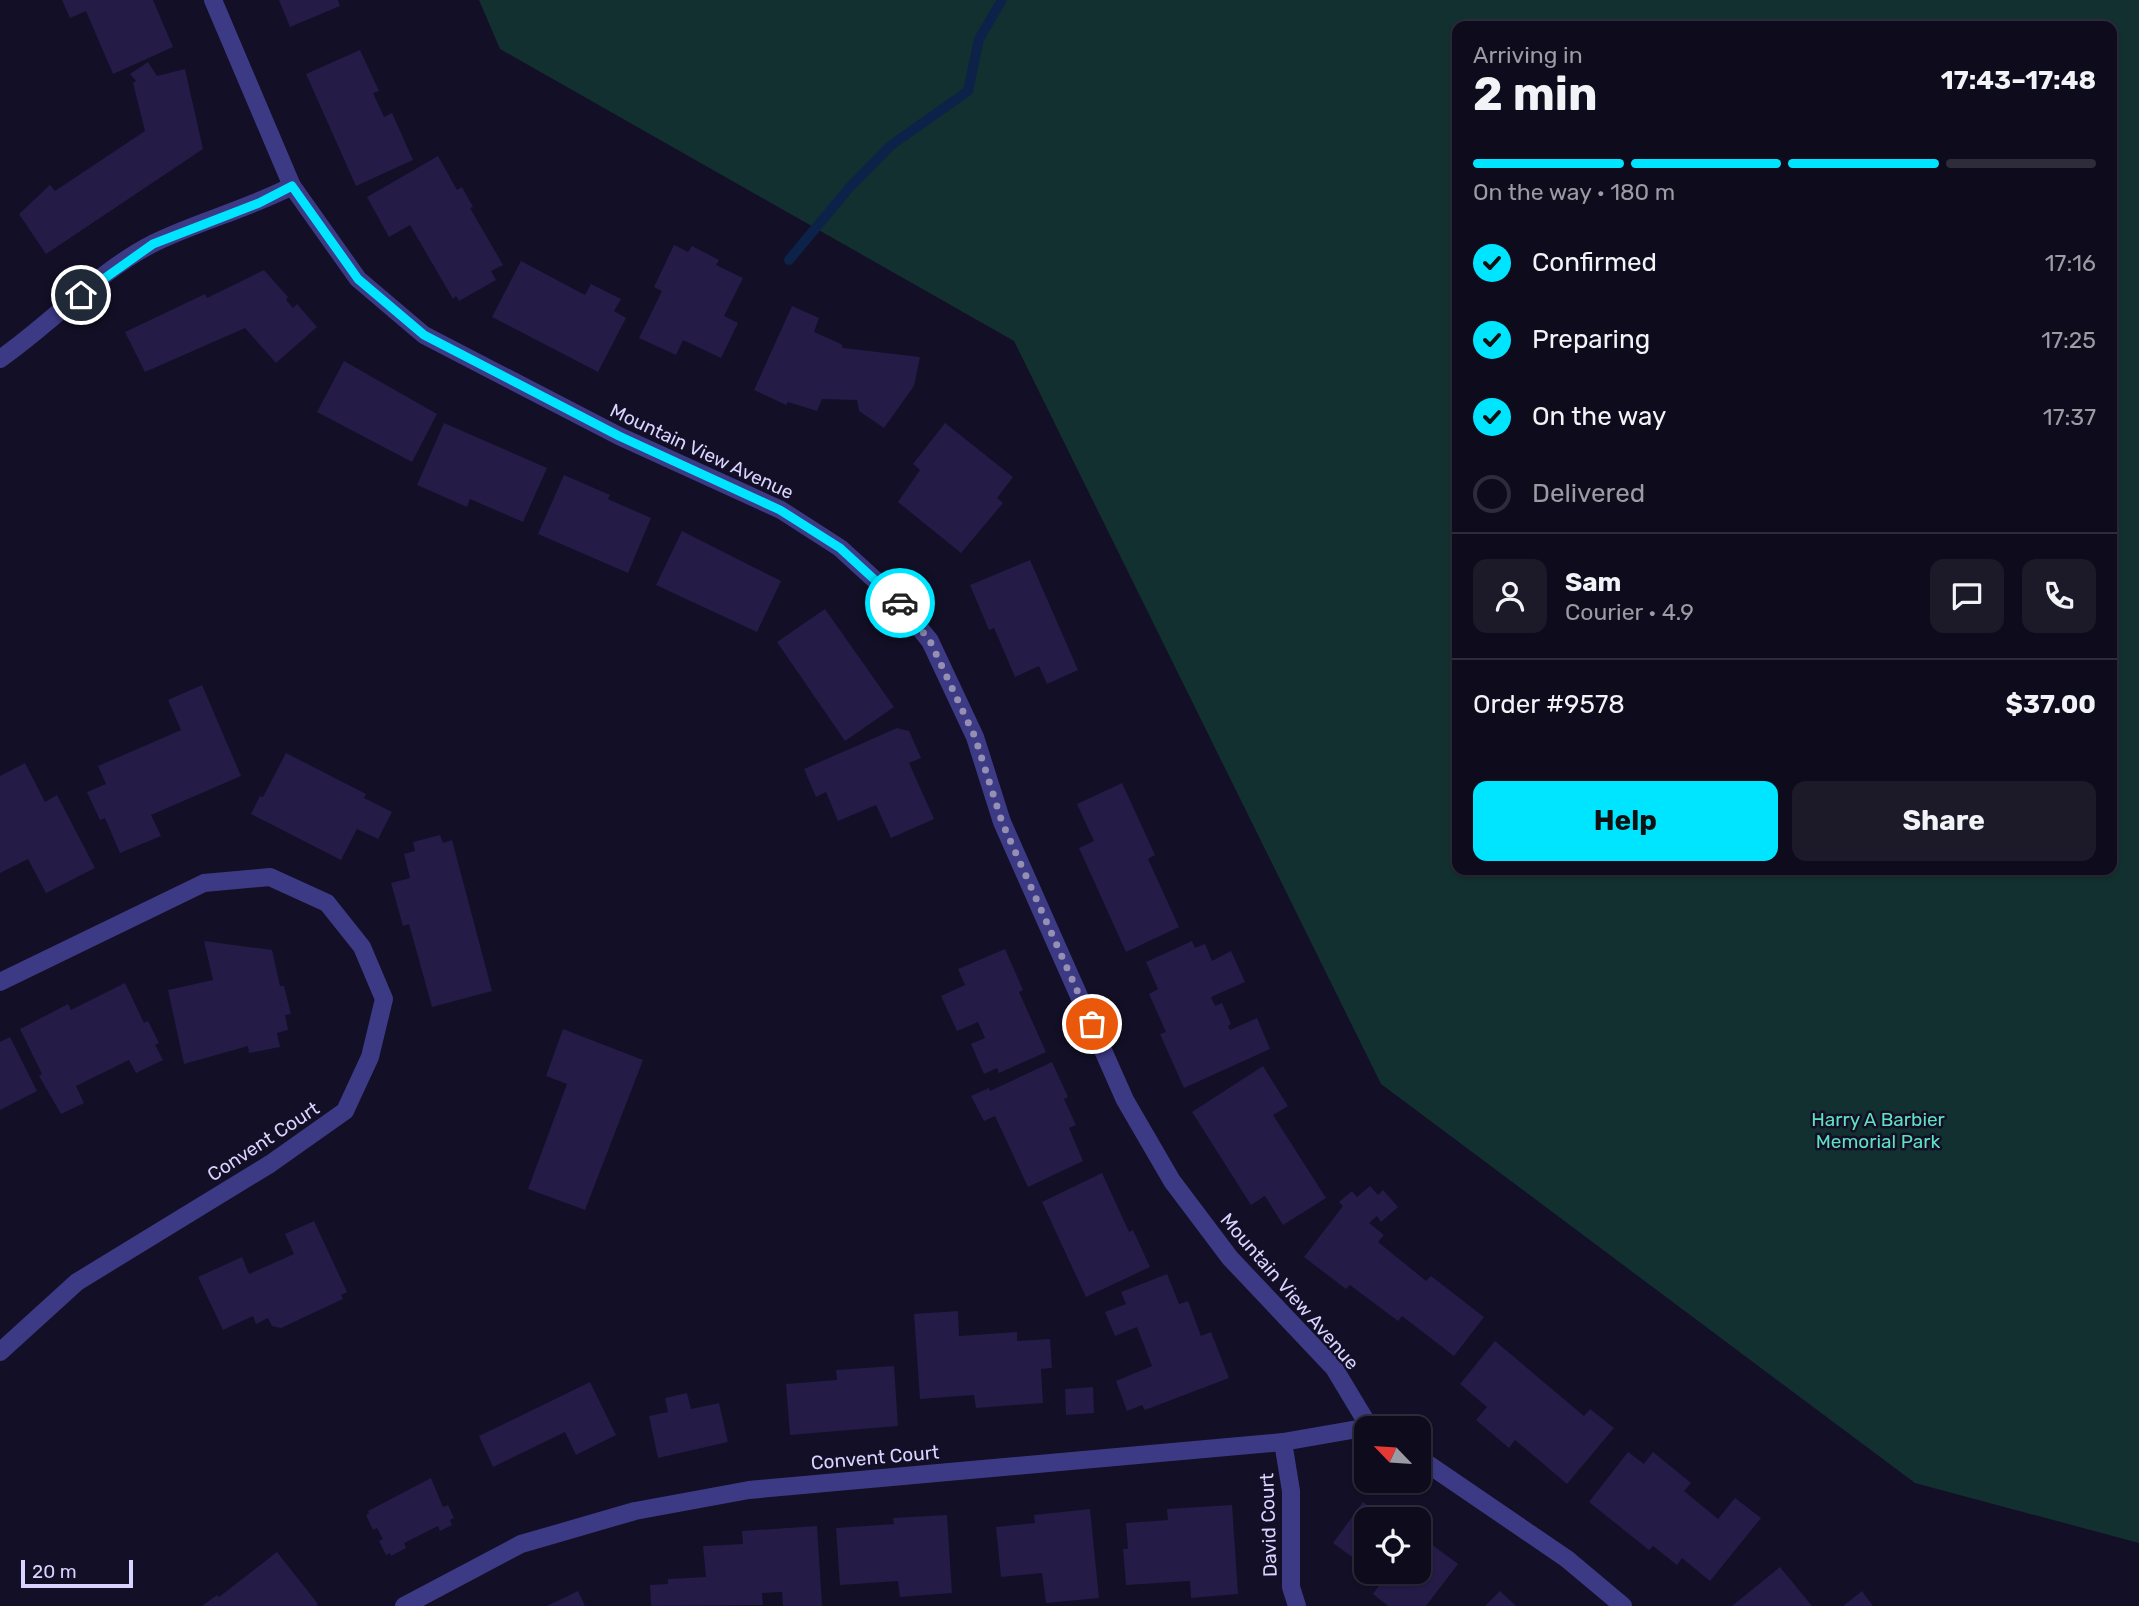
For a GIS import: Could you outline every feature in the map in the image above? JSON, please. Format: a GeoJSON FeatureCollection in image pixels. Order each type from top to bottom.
{"type":"FeatureCollection","features":[{"type":"Feature","properties":{"kind":"street","name":"Mountain View Avenue"},"geometry":{"type":"LineString","coordinates":[[212,0],[292,186],[358,279],[424,335],[619,436],[780,510],[840,548],[897,600],[930,641],[975,737],[1002,822],[1125,1100],[1158,1158],[1230,1258],[1334,1368],[1363,1416]]}},
{"type":"Feature","properties":{"kind":"street"},"geometry":{"type":"LineString","coordinates":[[0,359],[29,340],[98,280],[153,244],[259,203],[292,186]]}},
{"type":"Feature","properties":{"kind":"street","name":"Convent Court"},"geometry":{"type":"LineString","coordinates":[[0,982],[204,883],[270,877],[327,903],[362,947],[384,999],[370,1058],[345,1111],[271,1164],[77,1282],[0,1352]]}},
{"type":"Feature","properties":{"kind":"street","name":"Convent Court"},"geometry":{"type":"LineString","coordinates":[[404,1606],[521,1544],[635,1511],[749,1490],[1283,1442],[1354,1431]]}},
{"type":"Feature","properties":{"kind":"street","name":"David Court"},"geometry":{"type":"LineString","coordinates":[[1283,1442],[1291,1491],[1291,1587],[1297,1606]]}},
{"type":"Feature","properties":{"kind":"street"},"geometry":{"type":"LineString","coordinates":[[1432,1467],[1567,1559],[1623,1606]]}},
{"type":"Feature","properties":{"kind":"green space","name":"Harry A Barbier Memorial Park"},"geometry":{"type":"Polygon","coordinates":[[[479,0],[2139,0],[2139,1543],[1915,1483],[1381,1084],[1014,341],[500,49],[479,0]]]}},
{"type":"Feature","properties":{"kind":"building"},"geometry":{"type":"Polygon","coordinates":[[[62,0],[153,0],[173,47],[113,74],[86,11],[70,18],[62,0]]]}},
{"type":"Feature","properties":{"kind":"building"},"geometry":{"type":"Polygon","coordinates":[[[279,0],[338,0],[340,6],[290,27],[279,0]]]}},
{"type":"Feature","properties":{"kind":"building"},"geometry":{"type":"Polygon","coordinates":[[[360,50],[379,91],[373,93],[384,117],[392,113],[413,160],[356,186],[306,74],[360,50]]]}},
{"type":"Feature","properties":{"kind":"building"},"geometry":{"type":"Polygon","coordinates":[[[148,62],[157,76],[185,69],[203,149],[46,254],[19,214],[50,185],[55,191],[145,131],[133,83],[136,81],[130,74],[148,62]]]}},
{"type":"Feature","properties":{"kind":"building"},"geometry":{"type":"Polygon","coordinates":[[[438,156],[457,190],[462,187],[473,207],[470,208],[503,265],[491,271],[496,280],[459,301],[456,296],[453,299],[410,225],[389,237],[367,197],[438,156]]]}},
{"type":"Feature","properties":{"kind":"building"},"geometry":{"type":"Polygon","coordinates":[[[674,245],[688,252],[692,246],[719,260],[716,265],[743,278],[724,316],[738,323],[721,358],[683,340],[676,355],[639,338],[662,291],[654,287],[674,245]]]}},
{"type":"Feature","properties":{"kind":"building"},"geometry":{"type":"Polygon","coordinates":[[[521,261],[585,295],[591,284],[621,299],[614,311],[626,318],[598,372],[492,317],[521,261]]]}},
{"type":"Feature","properties":{"kind":"building"},"geometry":{"type":"Polygon","coordinates":[[[264,270],[288,297],[286,300],[293,308],[297,304],[317,327],[276,363],[245,328],[145,372],[125,332],[205,294],[207,298],[264,270]]]}},
{"type":"Feature","properties":{"kind":"building"},"geometry":{"type":"Polygon","coordinates":[[[792,306],[819,318],[814,332],[841,344],[843,348],[920,357],[914,386],[884,428],[859,411],[857,400],[822,399],[817,411],[788,402],[786,405],[754,390],[792,306]]]}},
{"type":"Feature","properties":{"kind":"building"},"geometry":{"type":"Polygon","coordinates":[[[344,361],[437,414],[412,462],[317,412],[344,361]]]}},
{"type":"Feature","properties":{"kind":"building"},"geometry":{"type":"Polygon","coordinates":[[[444,423],[547,468],[523,522],[470,499],[467,507],[417,485],[444,423]]]}},
{"type":"Feature","properties":{"kind":"building"},"geometry":{"type":"Polygon","coordinates":[[[945,423],[1013,477],[997,498],[1003,503],[961,553],[898,502],[920,470],[913,464],[945,423]]]}},
{"type":"Feature","properties":{"kind":"building"},"geometry":{"type":"Polygon","coordinates":[[[564,475],[610,495],[608,499],[651,518],[628,573],[538,534],[564,475]]]}},
{"type":"Feature","properties":{"kind":"building"},"geometry":{"type":"Polygon","coordinates":[[[682,531],[781,581],[757,632],[656,585],[682,531]]]}},
{"type":"Feature","properties":{"kind":"building"},"geometry":{"type":"Polygon","coordinates":[[[1030,560],[1078,670],[1047,684],[1039,666],[1015,677],[994,628],[989,630],[970,585],[1030,560]]]}},
{"type":"Feature","properties":{"kind":"building"},"geometry":{"type":"Polygon","coordinates":[[[825,609],[894,707],[845,741],[777,642],[825,609]]]}},
{"type":"Feature","properties":{"kind":"building"},"geometry":{"type":"Polygon","coordinates":[[[202,685],[241,776],[151,815],[161,836],[120,853],[105,818],[100,820],[87,792],[106,784],[98,766],[181,730],[168,700],[202,685]]]}},
{"type":"Feature","properties":{"kind":"building"},"geometry":{"type":"Polygon","coordinates":[[[897,728],[909,731],[921,758],[909,763],[934,819],[891,838],[876,805],[838,821],[826,792],[816,797],[804,769],[897,728]]]}},
{"type":"Feature","properties":{"kind":"building"},"geometry":{"type":"Polygon","coordinates":[[[286,753],[366,794],[364,798],[392,812],[378,839],[357,829],[341,860],[251,814],[286,753]]]}},
{"type":"Feature","properties":{"kind":"building"},"geometry":{"type":"Polygon","coordinates":[[[25,763],[45,802],[57,795],[95,868],[46,893],[28,859],[0,873],[0,776],[25,763]]]}},
{"type":"Feature","properties":{"kind":"building"},"geometry":{"type":"Polygon","coordinates":[[[1122,783],[1155,855],[1148,859],[1179,927],[1126,952],[1079,848],[1094,841],[1077,804],[1122,783]]]}},
{"type":"Feature","properties":{"kind":"building"},"geometry":{"type":"Polygon","coordinates":[[[440,835],[443,843],[452,840],[492,991],[432,1007],[409,924],[403,926],[391,883],[410,878],[404,854],[415,851],[413,842],[440,835]]]}},
{"type":"Feature","properties":{"kind":"building"},"geometry":{"type":"Polygon","coordinates":[[[204,941],[272,950],[280,986],[284,986],[291,1014],[285,1015],[288,1030],[277,1033],[280,1047],[249,1053],[248,1046],[184,1064],[168,990],[213,980],[204,941]]]}},
{"type":"Feature","properties":{"kind":"building"},"geometry":{"type":"Polygon","coordinates":[[[1192,941],[1195,948],[1205,944],[1212,961],[1231,951],[1245,982],[1211,997],[1215,1006],[1222,1003],[1231,1024],[1228,1026],[1230,1030],[1257,1018],[1270,1049],[1184,1088],[1160,1034],[1166,1032],[1149,994],[1158,989],[1146,962],[1192,941]]]}},
{"type":"Feature","properties":{"kind":"building"},"geometry":{"type":"Polygon","coordinates":[[[1005,949],[1023,990],[1019,992],[1046,1052],[999,1073],[997,1068],[984,1074],[971,1044],[985,1038],[978,1022],[957,1031],[941,996],[965,985],[958,969],[1005,949]]]}},
{"type":"Feature","properties":{"kind":"building"},"geometry":{"type":"Polygon","coordinates":[[[125,983],[144,1023],[148,1021],[159,1043],[155,1045],[163,1060],[136,1073],[129,1060],[76,1086],[84,1103],[61,1114],[39,1076],[42,1074],[20,1029],[68,1004],[71,1010],[125,983]]]}},
{"type":"Feature","properties":{"kind":"building"},"geometry":{"type":"Polygon","coordinates":[[[563,1029],[643,1060],[585,1210],[528,1189],[567,1084],[546,1076],[563,1029]]]}},
{"type":"Feature","properties":{"kind":"building"},"geometry":{"type":"Polygon","coordinates":[[[10,1037],[37,1091],[0,1110],[0,1042],[10,1037]]]}},
{"type":"Feature","properties":{"kind":"building"},"geometry":{"type":"Polygon","coordinates":[[[1052,1062],[1068,1097],[1064,1099],[1076,1125],[1069,1128],[1083,1161],[1028,1187],[995,1116],[984,1121],[971,1096],[989,1088],[990,1091],[1052,1062]]]}},
{"type":"Feature","properties":{"kind":"building"},"geometry":{"type":"Polygon","coordinates":[[[1263,1066],[1288,1106],[1273,1115],[1326,1198],[1283,1225],[1265,1196],[1251,1205],[1192,1112],[1263,1066]]]}},
{"type":"Feature","properties":{"kind":"building"},"geometry":{"type":"Polygon","coordinates":[[[1102,1173],[1129,1232],[1133,1230],[1150,1267],[1086,1297],[1042,1202],[1102,1173]]]}},
{"type":"Feature","properties":{"kind":"building"},"geometry":{"type":"Polygon","coordinates":[[[1370,1186],[1378,1195],[1383,1190],[1398,1207],[1381,1222],[1377,1216],[1369,1223],[1384,1235],[1378,1242],[1426,1281],[1431,1276],[1484,1317],[1454,1356],[1402,1316],[1398,1321],[1350,1285],[1346,1289],[1304,1257],[1343,1206],[1339,1202],[1352,1191],[1357,1197],[1370,1186]]]}},
{"type":"Feature","properties":{"kind":"building"},"geometry":{"type":"Polygon","coordinates":[[[314,1221],[347,1292],[341,1295],[343,1299],[281,1328],[272,1326],[268,1318],[256,1324],[253,1316],[223,1330],[198,1277],[242,1257],[249,1274],[294,1254],[285,1234],[314,1221]]]}},
{"type":"Feature","properties":{"kind":"building"},"geometry":{"type":"Polygon","coordinates":[[[1167,1274],[1179,1304],[1188,1301],[1201,1336],[1211,1332],[1229,1378],[1145,1410],[1142,1405],[1127,1411],[1116,1381],[1152,1366],[1137,1327],[1115,1336],[1105,1312],[1126,1304],[1121,1292],[1167,1274]]]}},
{"type":"Feature","properties":{"kind":"building"},"geometry":{"type":"Polygon","coordinates":[[[958,1311],[959,1336],[1017,1332],[1017,1341],[1050,1339],[1052,1368],[1041,1369],[1043,1403],[976,1408],[974,1395],[920,1399],[914,1314],[958,1311]]]}},
{"type":"Feature","properties":{"kind":"building"},"geometry":{"type":"Polygon","coordinates":[[[1495,1341],[1584,1416],[1590,1409],[1614,1428],[1567,1484],[1515,1440],[1509,1448],[1476,1420],[1487,1407],[1460,1384],[1495,1341]]]}},
{"type":"Feature","properties":{"kind":"building"},"geometry":{"type":"Polygon","coordinates":[[[894,1366],[898,1426],[790,1435],[786,1384],[837,1380],[836,1370],[894,1366]]]}},
{"type":"Feature","properties":{"kind":"building"},"geometry":{"type":"Polygon","coordinates":[[[590,1382],[616,1435],[576,1455],[565,1432],[493,1467],[479,1436],[590,1382]]]}},
{"type":"Feature","properties":{"kind":"building"},"geometry":{"type":"Polygon","coordinates":[[[1093,1387],[1094,1413],[1066,1415],[1065,1389],[1093,1387]]]}},
{"type":"Feature","properties":{"kind":"building"},"geometry":{"type":"Polygon","coordinates":[[[687,1393],[691,1409],[719,1403],[728,1442],[658,1458],[649,1416],[668,1412],[665,1398],[687,1393]]]}},
{"type":"Feature","properties":{"kind":"building"},"geometry":{"type":"Polygon","coordinates":[[[1628,1452],[1644,1464],[1653,1452],[1691,1483],[1684,1491],[1718,1519],[1735,1498],[1761,1518],[1710,1581],[1682,1558],[1677,1565],[1653,1546],[1649,1550],[1589,1502],[1628,1452]]]}},
{"type":"Feature","properties":{"kind":"building"},"geometry":{"type":"Polygon","coordinates":[[[431,1478],[443,1507],[448,1505],[454,1518],[450,1520],[452,1525],[440,1531],[438,1526],[404,1543],[406,1548],[391,1556],[390,1553],[386,1555],[379,1541],[383,1539],[377,1528],[373,1530],[366,1515],[369,1514],[368,1511],[431,1478]]]}},
{"type":"Feature","properties":{"kind":"building"},"geometry":{"type":"Polygon","coordinates":[[[1232,1505],[1238,1594],[1191,1598],[1190,1581],[1126,1585],[1123,1549],[1128,1549],[1126,1523],[1168,1520],[1167,1509],[1232,1505]]]}},
{"type":"Feature","properties":{"kind":"building"},"geometry":{"type":"Polygon","coordinates":[[[1090,1509],[1099,1598],[1046,1603],[1042,1573],[1001,1577],[996,1527],[1035,1523],[1034,1515],[1090,1509]]]}},
{"type":"Feature","properties":{"kind":"building"},"geometry":{"type":"Polygon","coordinates":[[[1354,1514],[1354,1558],[1333,1543],[1354,1514]]]}},
{"type":"Feature","properties":{"kind":"building"},"geometry":{"type":"Polygon","coordinates":[[[947,1515],[952,1593],[900,1597],[898,1581],[840,1585],[836,1528],[894,1524],[893,1518],[947,1515]]]}},
{"type":"Feature","properties":{"kind":"building"},"geometry":{"type":"Polygon","coordinates":[[[817,1526],[822,1606],[783,1606],[782,1592],[762,1593],[763,1605],[651,1606],[650,1585],[668,1584],[668,1579],[706,1577],[703,1546],[743,1544],[742,1531],[817,1526]]]}},
{"type":"Feature","properties":{"kind":"building"},"geometry":{"type":"Polygon","coordinates":[[[1431,1544],[1458,1564],[1426,1606],[1388,1606],[1373,1594],[1380,1584],[1431,1584],[1431,1544]]]}},
{"type":"Feature","properties":{"kind":"building"},"geometry":{"type":"Polygon","coordinates":[[[277,1552],[318,1604],[316,1606],[202,1606],[217,1595],[219,1597],[277,1552]]]}},
{"type":"Feature","properties":{"kind":"building"},"geometry":{"type":"Polygon","coordinates":[[[1780,1567],[1812,1606],[1732,1606],[1780,1567]]]}},
{"type":"Feature","properties":{"kind":"building"},"geometry":{"type":"Polygon","coordinates":[[[578,1591],[585,1606],[547,1606],[578,1591]]]}},
{"type":"Feature","properties":{"kind":"building"},"geometry":{"type":"Polygon","coordinates":[[[1500,1591],[1516,1606],[1485,1606],[1500,1591]]]}},
{"type":"Feature","properties":{"kind":"building"},"geometry":{"type":"Polygon","coordinates":[[[1862,1591],[1873,1606],[1843,1606],[1862,1591]]]}},
{"type":"Feature","properties":{"kind":"waterway"},"geometry":{"type":"LineString","coordinates":[[789,260],[849,188],[890,146],[968,91],[979,39],[1002,0]]}},
{"type":"Feature","properties":{"kind":"way so far"},"geometry":{"type":"LineString","coordinates":[[900,603],[930,641],[975,737],[1002,822],[1092,1024]]}},
{"type":"Feature","properties":{"kind":"route"},"geometry":{"type":"LineString","coordinates":[[81,295],[98,280],[153,244],[259,203],[292,186],[358,279],[424,335],[619,436],[780,510],[840,548],[900,603]]}}]}
